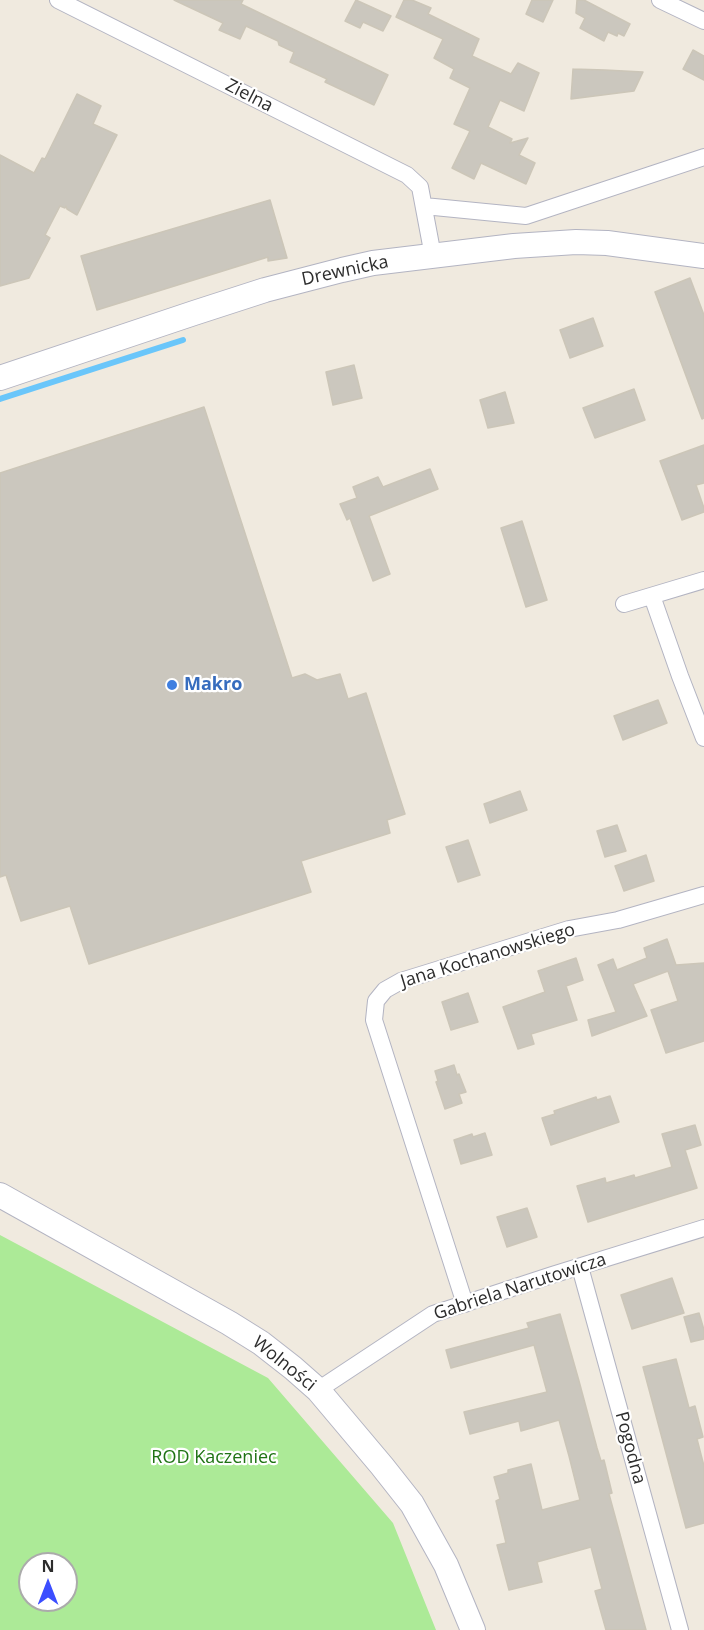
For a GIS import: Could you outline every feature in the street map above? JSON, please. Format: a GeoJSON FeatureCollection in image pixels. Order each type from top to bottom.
{"type":"FeatureCollection","features":[{"type":"Feature","properties":{"kind":"street","name":"Zielna"},"geometry":{"type":"LineString","coordinates":[[58,0],[408,175],[420,187],[433,256]]}},
{"type":"Feature","properties":{"kind":"street"},"geometry":{"type":"LineString","coordinates":[[660,0],[704,21]]}},
{"type":"Feature","properties":{"kind":"street"},"geometry":{"type":"LineString","coordinates":[[424,206],[526,216],[704,157]]}},
{"type":"Feature","properties":{"kind":"street","name":"Drewnicka"},"geometry":{"type":"LineString","coordinates":[[0,378],[286,284],[373,264],[514,246],[576,242],[607,243],[704,256]]}},
{"type":"Feature","properties":{"kind":"street"},"geometry":{"type":"LineString","coordinates":[[624,604],[704,580]]}},
{"type":"Feature","properties":{"kind":"street"},"geometry":{"type":"LineString","coordinates":[[652,596],[704,738]]}},
{"type":"Feature","properties":{"kind":"street","name":"Jana Kochanowskiego"},"geometry":{"type":"LineString","coordinates":[[465,1304],[374,1020],[376,1001],[385,990],[401,981],[569,929],[618,920],[704,895]]}},
{"type":"Feature","properties":{"kind":"street","name":"Wolności"},"geometry":{"type":"LineString","coordinates":[[0,1195],[230,1323],[261,1343],[318,1390],[412,1504],[447,1565],[473,1630]]}},
{"type":"Feature","properties":{"kind":"street","name":"Gabriela Narutowicza"},"geometry":{"type":"LineString","coordinates":[[318,1390],[433,1314],[704,1228]]}},
{"type":"Feature","properties":{"kind":"street","name":"Pogodna"},"geometry":{"type":"LineString","coordinates":[[580,1267],[680,1630]]}},
{"type":"Feature","properties":{"kind":"green space","name":"ROD Kaczeniec"},"geometry":{"type":"Polygon","coordinates":[[[0,1235],[268,1378],[393,1523],[436,1630],[0,1630],[0,1235]]]}},
{"type":"Feature","properties":{"kind":"building"},"geometry":{"type":"Polygon","coordinates":[[[174,0],[243,0],[241,4],[388,75],[374,105],[325,82],[327,79],[290,62],[294,52],[279,45],[278,41],[246,26],[240,39],[219,30],[223,23],[174,0]]]}},
{"type":"Feature","properties":{"kind":"building"},"geometry":{"type":"Polygon","coordinates":[[[356,0],[391,16],[383,31],[363,22],[360,28],[345,21],[356,0]]]}},
{"type":"Feature","properties":{"kind":"building"},"geometry":{"type":"Polygon","coordinates":[[[404,0],[412,0],[431,8],[428,14],[479,39],[472,56],[511,74],[518,63],[539,73],[524,111],[500,100],[488,127],[512,139],[510,143],[528,138],[519,155],[535,163],[526,184],[481,163],[474,179],[452,168],[470,131],[454,124],[470,88],[450,78],[454,69],[434,58],[443,39],[396,17],[404,0]]]}},
{"type":"Feature","properties":{"kind":"building"},"geometry":{"type":"Polygon","coordinates":[[[532,0],[553,0],[543,22],[526,14],[532,0]]]}},
{"type":"Feature","properties":{"kind":"building"},"geometry":{"type":"Polygon","coordinates":[[[577,0],[584,0],[630,24],[624,36],[608,32],[604,41],[580,28],[585,18],[576,13],[577,0]]]}},
{"type":"Feature","properties":{"kind":"building"},"geometry":{"type":"Polygon","coordinates":[[[693,50],[704,56],[704,80],[683,69],[693,50]]]}},
{"type":"Feature","properties":{"kind":"building"},"geometry":{"type":"Polygon","coordinates":[[[573,69],[643,72],[634,91],[571,99],[573,69]]]}},
{"type":"Feature","properties":{"kind":"building"},"geometry":{"type":"Polygon","coordinates":[[[77,94],[101,106],[93,124],[117,135],[77,215],[66,206],[65,208],[60,206],[45,235],[50,238],[29,278],[0,286],[0,155],[34,173],[42,158],[45,159],[77,94]]]}},
{"type":"Feature","properties":{"kind":"building"},"geometry":{"type":"Polygon","coordinates":[[[270,200],[287,258],[268,261],[268,257],[97,310],[81,256],[270,200]]]}},
{"type":"Feature","properties":{"kind":"building"},"geometry":{"type":"Polygon","coordinates":[[[690,278],[704,315],[704,418],[702,419],[655,292],[690,278]]]}},
{"type":"Feature","properties":{"kind":"building"},"geometry":{"type":"Polygon","coordinates":[[[593,318],[603,346],[570,358],[560,330],[593,318]]]}},
{"type":"Feature","properties":{"kind":"building"},"geometry":{"type":"Polygon","coordinates":[[[354,365],[362,398],[333,405],[326,372],[354,365]]]}},
{"type":"Feature","properties":{"kind":"building"},"geometry":{"type":"Polygon","coordinates":[[[634,389],[645,420],[595,438],[583,408],[634,389]]]}},
{"type":"Feature","properties":{"kind":"building"},"geometry":{"type":"Polygon","coordinates":[[[505,392],[514,423],[488,428],[480,400],[505,392]]]}},
{"type":"Feature","properties":{"kind":"building","name":"Makro"},"geometry":{"type":"Polygon","coordinates":[[[204,407],[292,678],[305,674],[317,680],[340,674],[348,699],[366,693],[405,814],[387,820],[390,833],[301,861],[311,892],[89,964],[70,906],[21,921],[6,875],[0,877],[0,473],[204,407]]]}},
{"type":"Feature","properties":{"kind":"building"},"geometry":{"type":"Polygon","coordinates":[[[704,445],[704,483],[696,485],[704,512],[682,520],[660,461],[704,445]]]}},
{"type":"Feature","properties":{"kind":"building"},"geometry":{"type":"Polygon","coordinates":[[[430,469],[438,489],[369,516],[390,574],[373,581],[350,518],[347,520],[340,504],[357,498],[353,487],[378,477],[383,487],[430,469]]]}},
{"type":"Feature","properties":{"kind":"building"},"geometry":{"type":"Polygon","coordinates":[[[522,521],[547,600],[526,607],[501,528],[522,521]]]}},
{"type":"Feature","properties":{"kind":"building"},"geometry":{"type":"Polygon","coordinates":[[[658,700],[667,723],[623,740],[614,716],[658,700]]]}},
{"type":"Feature","properties":{"kind":"building"},"geometry":{"type":"Polygon","coordinates":[[[520,791],[527,810],[490,823],[484,804],[520,791]]]}},
{"type":"Feature","properties":{"kind":"building"},"geometry":{"type":"Polygon","coordinates":[[[617,825],[626,851],[605,857],[597,831],[617,825]]]}},
{"type":"Feature","properties":{"kind":"building"},"geometry":{"type":"Polygon","coordinates":[[[468,840],[480,875],[458,882],[446,847],[468,840]]]}},
{"type":"Feature","properties":{"kind":"building"},"geometry":{"type":"Polygon","coordinates":[[[646,855],[654,881],[624,891],[615,866],[646,855]]]}},
{"type":"Feature","properties":{"kind":"building"},"geometry":{"type":"Polygon","coordinates":[[[667,939],[676,965],[704,963],[704,1041],[666,1053],[651,1010],[678,1001],[668,971],[633,984],[647,1016],[592,1036],[588,1020],[616,1012],[598,965],[613,959],[617,970],[647,958],[644,948],[667,939]]]}},
{"type":"Feature","properties":{"kind":"building"},"geometry":{"type":"Polygon","coordinates":[[[576,958],[583,980],[566,986],[577,1020],[531,1034],[534,1044],[518,1049],[503,1007],[545,992],[538,971],[576,958]]]}},
{"type":"Feature","properties":{"kind":"building"},"geometry":{"type":"Polygon","coordinates":[[[468,993],[478,1022],[451,1030],[442,1002],[468,993]]]}},
{"type":"Feature","properties":{"kind":"building"},"geometry":{"type":"Polygon","coordinates":[[[454,1065],[466,1092],[459,1094],[462,1103],[445,1109],[436,1082],[438,1081],[435,1071],[454,1065]]]}},
{"type":"Feature","properties":{"kind":"building"},"geometry":{"type":"Polygon","coordinates":[[[610,1096],[619,1122],[551,1145],[542,1118],[555,1114],[554,1111],[596,1097],[597,1100],[610,1096]]]}},
{"type":"Feature","properties":{"kind":"building"},"geometry":{"type":"Polygon","coordinates":[[[695,1125],[701,1145],[685,1150],[697,1188],[588,1222],[577,1186],[605,1178],[606,1183],[634,1175],[635,1178],[672,1167],[662,1134],[695,1125]]]}},
{"type":"Feature","properties":{"kind":"building"},"geometry":{"type":"Polygon","coordinates":[[[485,1133],[492,1155],[461,1164],[454,1140],[472,1134],[473,1137],[485,1133]]]}},
{"type":"Feature","properties":{"kind":"building"},"geometry":{"type":"Polygon","coordinates":[[[527,1208],[537,1237],[507,1247],[497,1217],[527,1208]]]}},
{"type":"Feature","properties":{"kind":"building"},"geometry":{"type":"Polygon","coordinates":[[[672,1278],[684,1313],[632,1329],[621,1295],[672,1278]]]}},
{"type":"Feature","properties":{"kind":"building"},"geometry":{"type":"Polygon","coordinates":[[[699,1313],[704,1339],[691,1342],[684,1317],[699,1313]]]}},
{"type":"Feature","properties":{"kind":"building"},"geometry":{"type":"Polygon","coordinates":[[[560,1314],[597,1448],[601,1461],[604,1460],[612,1493],[609,1494],[646,1630],[606,1630],[595,1591],[602,1589],[591,1547],[537,1562],[542,1582],[509,1590],[497,1545],[506,1543],[496,1501],[500,1499],[494,1477],[508,1473],[508,1470],[531,1464],[542,1510],[580,1500],[569,1456],[559,1420],[521,1431],[519,1421],[470,1434],[464,1412],[547,1392],[534,1345],[451,1368],[446,1350],[529,1328],[527,1323],[560,1314]]]}},
{"type":"Feature","properties":{"kind":"building"},"geometry":{"type":"Polygon","coordinates":[[[676,1359],[689,1408],[695,1406],[703,1437],[697,1439],[704,1466],[704,1523],[686,1528],[643,1367],[676,1359]]]}},
{"type":"Feature","properties":{"kind":"waterway"},"geometry":{"type":"LineString","coordinates":[[0,399],[183,340]]}},
{"type":"Feature","properties":{"kind":"place","name":"Makro"},"geometry":{"type":"Point","coordinates":[172,685]}}]}
